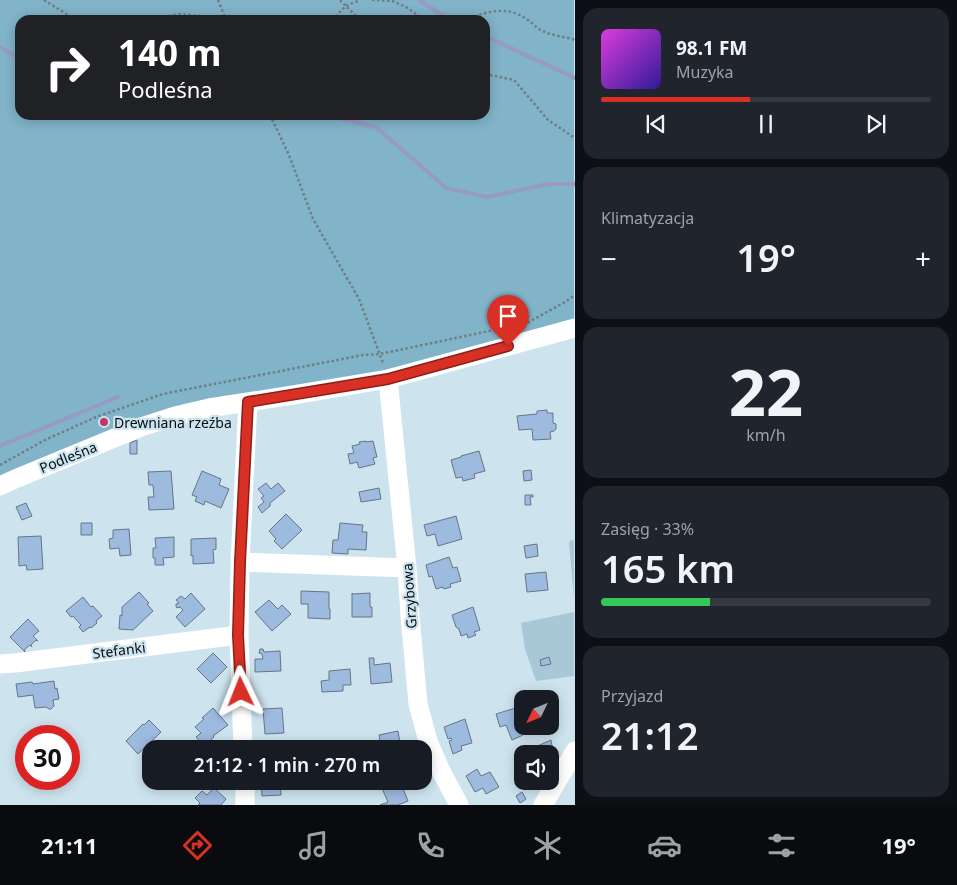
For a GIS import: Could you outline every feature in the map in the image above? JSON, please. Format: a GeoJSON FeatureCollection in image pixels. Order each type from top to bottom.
{"type":"FeatureCollection","features":[{"type":"Feature","properties":{"kind":"street","name":"Podleśna"},"geometry":{"type":"LineString","coordinates":[[0,486],[15,478],[141,427],[175,416],[209,408],[388,379],[574,328]]}},
{"type":"Feature","properties":{"kind":"street","name":"Grzybowa"},"geometry":{"type":"LineString","coordinates":[[388,379],[407,568],[418,704],[430,748],[459,805]]}},
{"type":"Feature","properties":{"kind":"street"},"geometry":{"type":"LineString","coordinates":[[243,740],[238,635],[248,402]]}},
{"type":"Feature","properties":{"kind":"street"},"geometry":{"type":"LineString","coordinates":[[240,562],[407,568]]}},
{"type":"Feature","properties":{"kind":"street","name":"Stefanki"},"geometry":{"type":"LineString","coordinates":[[0,664],[238,635]]}},
{"type":"Feature","properties":{"kind":"street"},"geometry":{"type":"LineString","coordinates":[[543,805],[574,751]]}},
{"type":"Feature","properties":{"kind":"street"},"geometry":{"type":"LineString","coordinates":[[245,790],[246,805]]}},
{"type":"Feature","properties":{"kind":"path"},"geometry":{"type":"LineString","coordinates":[[44,0],[68,15]]}},
{"type":"Feature","properties":{"kind":"path"},"geometry":{"type":"LineString","coordinates":[[218,0],[224,15]]}},
{"type":"Feature","properties":{"kind":"path"},"geometry":{"type":"LineString","coordinates":[[340,0],[355,15]]}},
{"type":"Feature","properties":{"kind":"path"},"geometry":{"type":"LineString","coordinates":[[337,15],[346,6],[360,0]]}},
{"type":"Feature","properties":{"kind":"path"},"geometry":{"type":"LineString","coordinates":[[372,0],[392,1],[418,15]]}},
{"type":"Feature","properties":{"kind":"path"},"geometry":{"type":"LineString","coordinates":[[478,15],[494,10],[516,13],[540,30],[550,34],[566,36],[574,40]]}},
{"type":"Feature","properties":{"kind":"path"},"geometry":{"type":"LineString","coordinates":[[173,15],[190,15]]}},
{"type":"Feature","properties":{"kind":"path"},"geometry":{"type":"LineString","coordinates":[[490,75],[514,80],[548,120],[574,138]]}},
{"type":"Feature","properties":{"kind":"path"},"geometry":{"type":"LineString","coordinates":[[272,120],[289,155],[313,219],[359,299],[388,379]]}},
{"type":"Feature","properties":{"kind":"path"},"geometry":{"type":"LineString","coordinates":[[380,354],[527,323],[574,295]]}},
{"type":"Feature","properties":{"kind":"shaded area"},"geometry":{"type":"Polygon","coordinates":[[[0,0],[574,0],[574,325],[385,375],[248,397],[0,481],[0,0]]]}},
{"type":"Feature","properties":{"kind":"shaded area"},"geometry":{"type":"Polygon","coordinates":[[[571,540],[574,540],[574,599],[569,543],[571,540]]]}},
{"type":"Feature","properties":{"kind":"shaded area"},"geometry":{"type":"Polygon","coordinates":[[[574,612],[574,676],[536,681],[525,649],[521,623],[574,612]]]}},
{"type":"Feature","properties":{"kind":"building"},"geometry":{"type":"Polygon","coordinates":[[[547,410],[547,413],[553,413],[553,423],[556,424],[556,429],[550,432],[551,439],[533,440],[532,429],[519,430],[517,416],[537,414],[537,411],[547,410]]]}},
{"type":"Feature","properties":{"kind":"building"},"geometry":{"type":"Polygon","coordinates":[[[137,440],[137,454],[130,454],[130,443],[137,440]]]}},
{"type":"Feature","properties":{"kind":"building"},"geometry":{"type":"Polygon","coordinates":[[[366,441],[373,441],[377,457],[373,458],[375,464],[359,468],[357,462],[350,464],[348,454],[354,453],[352,446],[366,441]]]}},
{"type":"Feature","properties":{"kind":"building"},"geometry":{"type":"Polygon","coordinates":[[[479,451],[485,471],[474,474],[475,478],[463,481],[462,477],[456,478],[451,460],[479,451]]]}},
{"type":"Feature","properties":{"kind":"building"},"geometry":{"type":"Polygon","coordinates":[[[531,470],[532,480],[524,481],[523,471],[531,470]]]}},
{"type":"Feature","properties":{"kind":"building"},"geometry":{"type":"Polygon","coordinates":[[[171,471],[174,509],[149,510],[148,497],[154,497],[153,485],[149,485],[148,472],[171,471]]]}},
{"type":"Feature","properties":{"kind":"building"},"geometry":{"type":"Polygon","coordinates":[[[202,471],[221,479],[219,485],[229,489],[221,508],[205,501],[204,505],[195,501],[197,497],[192,495],[202,471]]]}},
{"type":"Feature","properties":{"kind":"building"},"geometry":{"type":"Polygon","coordinates":[[[266,483],[271,489],[278,483],[285,491],[270,503],[270,506],[262,513],[258,507],[264,502],[261,498],[264,496],[258,489],[266,483]]]}},
{"type":"Feature","properties":{"kind":"building"},"geometry":{"type":"Polygon","coordinates":[[[379,488],[381,499],[361,502],[359,492],[379,488]]]}},
{"type":"Feature","properties":{"kind":"building"},"geometry":{"type":"Polygon","coordinates":[[[525,495],[533,495],[533,497],[530,497],[531,505],[525,505],[525,495]]]}},
{"type":"Feature","properties":{"kind":"building"},"geometry":{"type":"Polygon","coordinates":[[[26,503],[32,516],[22,520],[16,507],[26,503]]]}},
{"type":"Feature","properties":{"kind":"building"},"geometry":{"type":"Polygon","coordinates":[[[286,514],[302,530],[282,549],[274,541],[276,539],[269,531],[286,514]]]}},
{"type":"Feature","properties":{"kind":"building"},"geometry":{"type":"Polygon","coordinates":[[[456,516],[462,539],[438,546],[435,534],[427,536],[424,525],[456,516]]]}},
{"type":"Feature","properties":{"kind":"building"},"geometry":{"type":"Polygon","coordinates":[[[81,523],[92,523],[92,535],[81,535],[81,523]]]}},
{"type":"Feature","properties":{"kind":"building"},"geometry":{"type":"Polygon","coordinates":[[[340,523],[363,525],[362,532],[367,532],[366,550],[348,549],[348,554],[332,553],[333,540],[338,540],[340,523]]]}},
{"type":"Feature","properties":{"kind":"building"},"geometry":{"type":"Polygon","coordinates":[[[129,529],[131,555],[120,556],[119,548],[110,549],[109,539],[113,538],[113,530],[129,529]]]}},
{"type":"Feature","properties":{"kind":"building"},"geometry":{"type":"Polygon","coordinates":[[[41,536],[43,569],[27,570],[26,565],[19,566],[18,537],[41,536]]]}},
{"type":"Feature","properties":{"kind":"building"},"geometry":{"type":"Polygon","coordinates":[[[174,537],[174,557],[163,558],[164,565],[155,565],[153,548],[156,548],[155,538],[174,537]]]}},
{"type":"Feature","properties":{"kind":"building"},"geometry":{"type":"Polygon","coordinates":[[[216,538],[216,549],[213,550],[214,563],[193,564],[191,539],[216,538]]]}},
{"type":"Feature","properties":{"kind":"building"},"geometry":{"type":"Polygon","coordinates":[[[537,544],[538,556],[526,558],[524,546],[537,544]]]}},
{"type":"Feature","properties":{"kind":"building"},"geometry":{"type":"Polygon","coordinates":[[[449,557],[453,568],[457,567],[461,581],[450,584],[451,587],[436,589],[432,576],[429,577],[426,565],[449,557]]]}},
{"type":"Feature","properties":{"kind":"building"},"geometry":{"type":"Polygon","coordinates":[[[546,572],[548,590],[527,592],[525,574],[546,572]]]}},
{"type":"Feature","properties":{"kind":"building"},"geometry":{"type":"Polygon","coordinates":[[[301,591],[329,592],[330,619],[308,618],[308,604],[301,604],[301,591]]]}},
{"type":"Feature","properties":{"kind":"building"},"geometry":{"type":"Polygon","coordinates":[[[139,592],[149,603],[147,604],[153,611],[133,630],[119,629],[122,607],[139,592]]]}},
{"type":"Feature","properties":{"kind":"building"},"geometry":{"type":"Polygon","coordinates":[[[191,593],[205,609],[185,627],[176,617],[183,610],[180,607],[177,608],[176,604],[179,603],[176,600],[181,596],[185,599],[191,593]]]}},
{"type":"Feature","properties":{"kind":"building"},"geometry":{"type":"Polygon","coordinates":[[[352,593],[370,593],[372,617],[352,617],[352,593]]]}},
{"type":"Feature","properties":{"kind":"building"},"geometry":{"type":"Polygon","coordinates":[[[83,597],[102,616],[96,621],[97,623],[83,632],[79,627],[81,625],[66,611],[83,597]]]}},
{"type":"Feature","properties":{"kind":"building"},"geometry":{"type":"Polygon","coordinates":[[[269,600],[278,609],[282,605],[291,614],[272,631],[255,612],[269,600]]]}},
{"type":"Feature","properties":{"kind":"building"},"geometry":{"type":"Polygon","coordinates":[[[473,607],[480,630],[474,632],[476,635],[468,638],[467,634],[461,636],[452,615],[473,607]]]}},
{"type":"Feature","properties":{"kind":"building"},"geometry":{"type":"Polygon","coordinates":[[[28,619],[39,631],[33,636],[38,641],[36,640],[31,645],[32,647],[30,645],[24,650],[26,653],[10,637],[28,619]]]}},
{"type":"Feature","properties":{"kind":"building"},"geometry":{"type":"Polygon","coordinates":[[[260,649],[263,649],[264,652],[280,651],[281,671],[255,672],[255,659],[263,659],[262,654],[259,653],[260,649]]]}},
{"type":"Feature","properties":{"kind":"building"},"geometry":{"type":"Polygon","coordinates":[[[213,653],[227,667],[211,683],[197,669],[213,653]]]}},
{"type":"Feature","properties":{"kind":"building"},"geometry":{"type":"Polygon","coordinates":[[[549,657],[551,664],[541,666],[540,660],[549,657]]]}},
{"type":"Feature","properties":{"kind":"building"},"geometry":{"type":"Polygon","coordinates":[[[369,658],[374,658],[374,665],[390,663],[392,682],[371,684],[369,658]]]}},
{"type":"Feature","properties":{"kind":"building"},"geometry":{"type":"Polygon","coordinates":[[[350,669],[351,685],[343,685],[343,691],[322,692],[321,681],[329,680],[329,671],[350,669]]]}},
{"type":"Feature","properties":{"kind":"building"},"geometry":{"type":"Polygon","coordinates":[[[54,681],[59,699],[53,700],[54,706],[51,709],[46,707],[35,708],[33,695],[18,697],[16,684],[54,681]]]}},
{"type":"Feature","properties":{"kind":"building"},"geometry":{"type":"Polygon","coordinates":[[[213,708],[228,725],[211,740],[199,740],[196,737],[201,733],[195,727],[204,719],[202,718],[213,708]]]}},
{"type":"Feature","properties":{"kind":"building"},"geometry":{"type":"Polygon","coordinates":[[[282,708],[284,733],[265,734],[263,709],[282,708]]]}},
{"type":"Feature","properties":{"kind":"building"},"geometry":{"type":"Polygon","coordinates":[[[514,708],[514,735],[523,735],[512,740],[506,725],[500,727],[496,714],[514,708]]]}},
{"type":"Feature","properties":{"kind":"building"},"geometry":{"type":"Polygon","coordinates":[[[465,719],[472,743],[461,746],[462,750],[453,754],[449,741],[452,740],[451,738],[448,739],[444,727],[465,719]]]}},
{"type":"Feature","properties":{"kind":"building"},"geometry":{"type":"Polygon","coordinates":[[[149,720],[161,732],[153,740],[142,740],[142,750],[138,754],[126,741],[149,720]]]}},
{"type":"Feature","properties":{"kind":"building"},"geometry":{"type":"Polygon","coordinates":[[[398,731],[400,740],[380,740],[379,735],[398,731]]]}},
{"type":"Feature","properties":{"kind":"building"},"geometry":{"type":"Polygon","coordinates":[[[551,740],[552,745],[540,745],[551,740]]]}},
{"type":"Feature","properties":{"kind":"building"},"geometry":{"type":"Polygon","coordinates":[[[477,769],[481,776],[490,772],[499,787],[486,794],[483,788],[475,792],[466,776],[477,769]]]}},
{"type":"Feature","properties":{"kind":"building"},"geometry":{"type":"Polygon","coordinates":[[[212,790],[216,790],[226,799],[221,805],[198,805],[200,803],[195,798],[202,791],[207,795],[212,790]]]}},
{"type":"Feature","properties":{"kind":"building"},"geometry":{"type":"Polygon","coordinates":[[[262,790],[281,790],[281,795],[262,796],[262,790]]]}},
{"type":"Feature","properties":{"kind":"building"},"geometry":{"type":"Polygon","coordinates":[[[383,790],[404,790],[408,801],[398,805],[380,805],[388,802],[383,790]]]}},
{"type":"Feature","properties":{"kind":"building"},"geometry":{"type":"Polygon","coordinates":[[[522,792],[526,799],[520,803],[516,796],[522,792]]]}},
{"type":"Feature","properties":{"kind":"waterway"},"geometry":{"type":"LineString","coordinates":[[419,0],[442,15]]}},
{"type":"Feature","properties":{"kind":"waterway"},"geometry":{"type":"LineString","coordinates":[[490,38],[575,78]]}},
{"type":"Feature","properties":{"kind":"waterway"},"geometry":{"type":"LineString","coordinates":[[0,47],[15,56]]}},
{"type":"Feature","properties":{"kind":"waterway"},"geometry":{"type":"LineString","coordinates":[[347,120],[376,127],[446,188],[487,197],[548,184],[575,184]]}},
{"type":"Feature","properties":{"kind":"waterway"},"geometry":{"type":"LineString","coordinates":[[0,446],[118,397]]}},
{"type":"Feature","properties":{"kind":"place","name":"Drewniana rzeźba"},"geometry":{"type":"Point","coordinates":[104,422]}},
{"type":"Feature","properties":{"kind":"route"},"geometry":{"type":"LineString","coordinates":[[241,692],[238,635],[248,402],[388,379],[508,346]]}}]}
